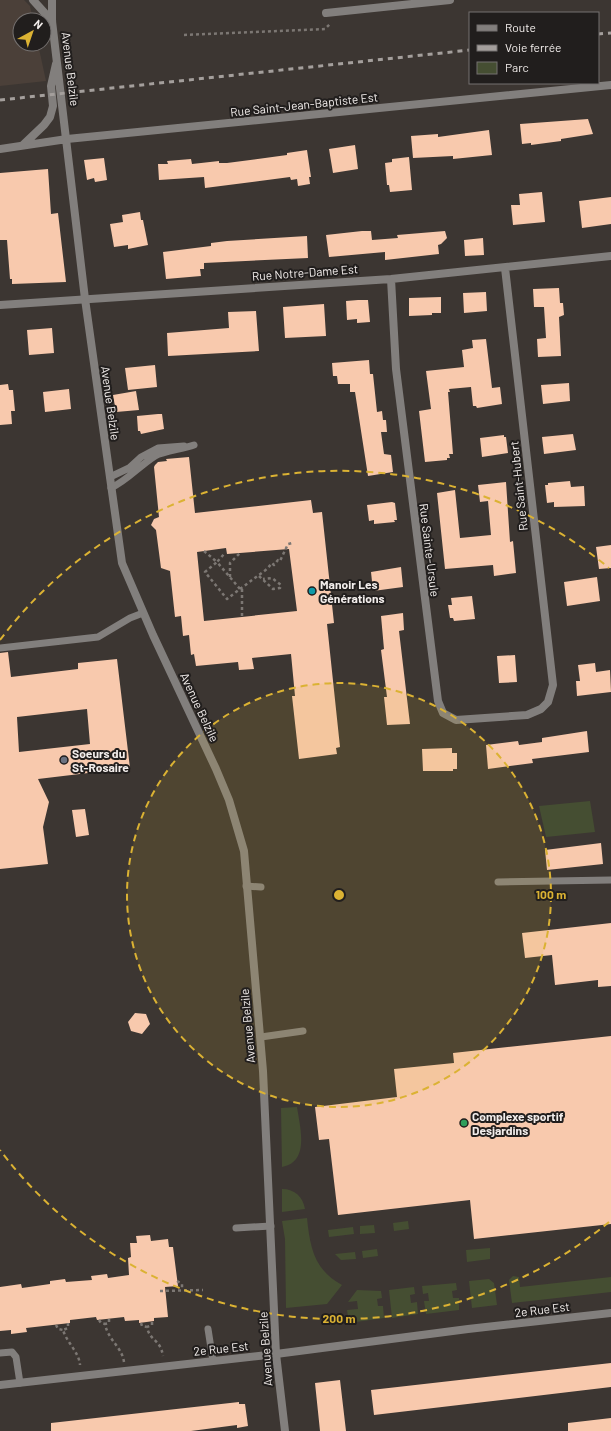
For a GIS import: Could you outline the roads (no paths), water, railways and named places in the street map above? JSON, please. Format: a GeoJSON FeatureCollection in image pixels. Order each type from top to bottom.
{"type":"FeatureCollection","features":[{"type":"Feature","properties":{"kind":"street"},"geometry":{"type":"LineString","coordinates":[[33,0],[44,12]]}},
{"type":"Feature","properties":{"kind":"street","name":"Avenue Belzile"},"geometry":{"type":"LineString","coordinates":[[52,0],[52,12]]}},
{"type":"Feature","properties":{"kind":"street"},"geometry":{"type":"LineString","coordinates":[[326,13],[450,0]]}},
{"type":"Feature","properties":{"kind":"street","name":"Avenue Belzile"},"geometry":{"type":"LineString","coordinates":[[52,21],[85,299],[122,563],[143,613],[216,769],[229,800],[244,851],[261,1037],[267,1130],[276,1354],[285,1431]]}},
{"type":"Feature","properties":{"kind":"street"},"geometry":{"type":"LineString","coordinates":[[23,145],[44,125],[50,117],[53,106],[52,86],[57,56]]}},
{"type":"Feature","properties":{"kind":"street","name":"Rue Saint-Jean-Baptiste Est"},"geometry":{"type":"LineString","coordinates":[[0,149],[67,139],[611,85]]}},
{"type":"Feature","properties":{"kind":"street","name":"Rue Notre-Dame Est"},"geometry":{"type":"LineString","coordinates":[[0,305],[390,279],[611,256]]}},
{"type":"Feature","properties":{"kind":"street","name":"Rue Saint-Hubert"},"geometry":{"type":"LineString","coordinates":[[506,268],[553,685],[548,702]]}},
{"type":"Feature","properties":{"kind":"street","name":"Rue Sainte-Ursule"},"geometry":{"type":"LineString","coordinates":[[390,279],[396,369],[438,701],[444,713],[456,720],[527,715],[541,710],[548,702]]}},
{"type":"Feature","properties":{"kind":"street","name":"2e Rue Est"},"geometry":{"type":"LineString","coordinates":[[0,1385],[276,1354],[468,1329],[611,1313]]}},
{"type":"Feature","properties":{"kind":"lane"},"geometry":{"type":"LineString","coordinates":[[110,477],[129,468],[141,457],[158,448],[194,445],[181,450],[156,455],[140,467],[127,480],[111,488]]}},
{"type":"Feature","properties":{"kind":"lane"},"geometry":{"type":"LineString","coordinates":[[0,648],[98,637],[130,618],[143,613]]}},
{"type":"Feature","properties":{"kind":"lane"},"geometry":{"type":"LineString","coordinates":[[498,882],[611,880]]}},
{"type":"Feature","properties":{"kind":"lane"},"geometry":{"type":"LineString","coordinates":[[246,886],[261,887]]}},
{"type":"Feature","properties":{"kind":"lane"},"geometry":{"type":"LineString","coordinates":[[261,1037],[303,1031]]}},
{"type":"Feature","properties":{"kind":"lane"},"geometry":{"type":"LineString","coordinates":[[236,1228],[271,1226]]}},
{"type":"Feature","properties":{"kind":"lane"},"geometry":{"type":"LineString","coordinates":[[208,1329],[213,1361]]}},
{"type":"Feature","properties":{"kind":"lane"},"geometry":{"type":"LineString","coordinates":[[0,1353],[12,1352],[16,1357],[20,1383]]}},
{"type":"Feature","properties":{"kind":"railway"},"geometry":{"type":"LineString","coordinates":[[599,34],[611,33]]}},
{"type":"Feature","properties":{"kind":"railway"},"geometry":{"type":"LineString","coordinates":[[0,100],[469,50]]}},
{"type":"Feature","properties":{"kind":"place","name":"Manoir Les Générations"},"geometry":{"type":"Point","coordinates":[312,591]}},
{"type":"Feature","properties":{"kind":"place","name":"Soeurs du St-Rosaire"},"geometry":{"type":"Point","coordinates":[64,760]}},
{"type":"Feature","properties":{"kind":"place","name":"Complexe sportif Desjardins"},"geometry":{"type":"Point","coordinates":[464,1123]}}]}
